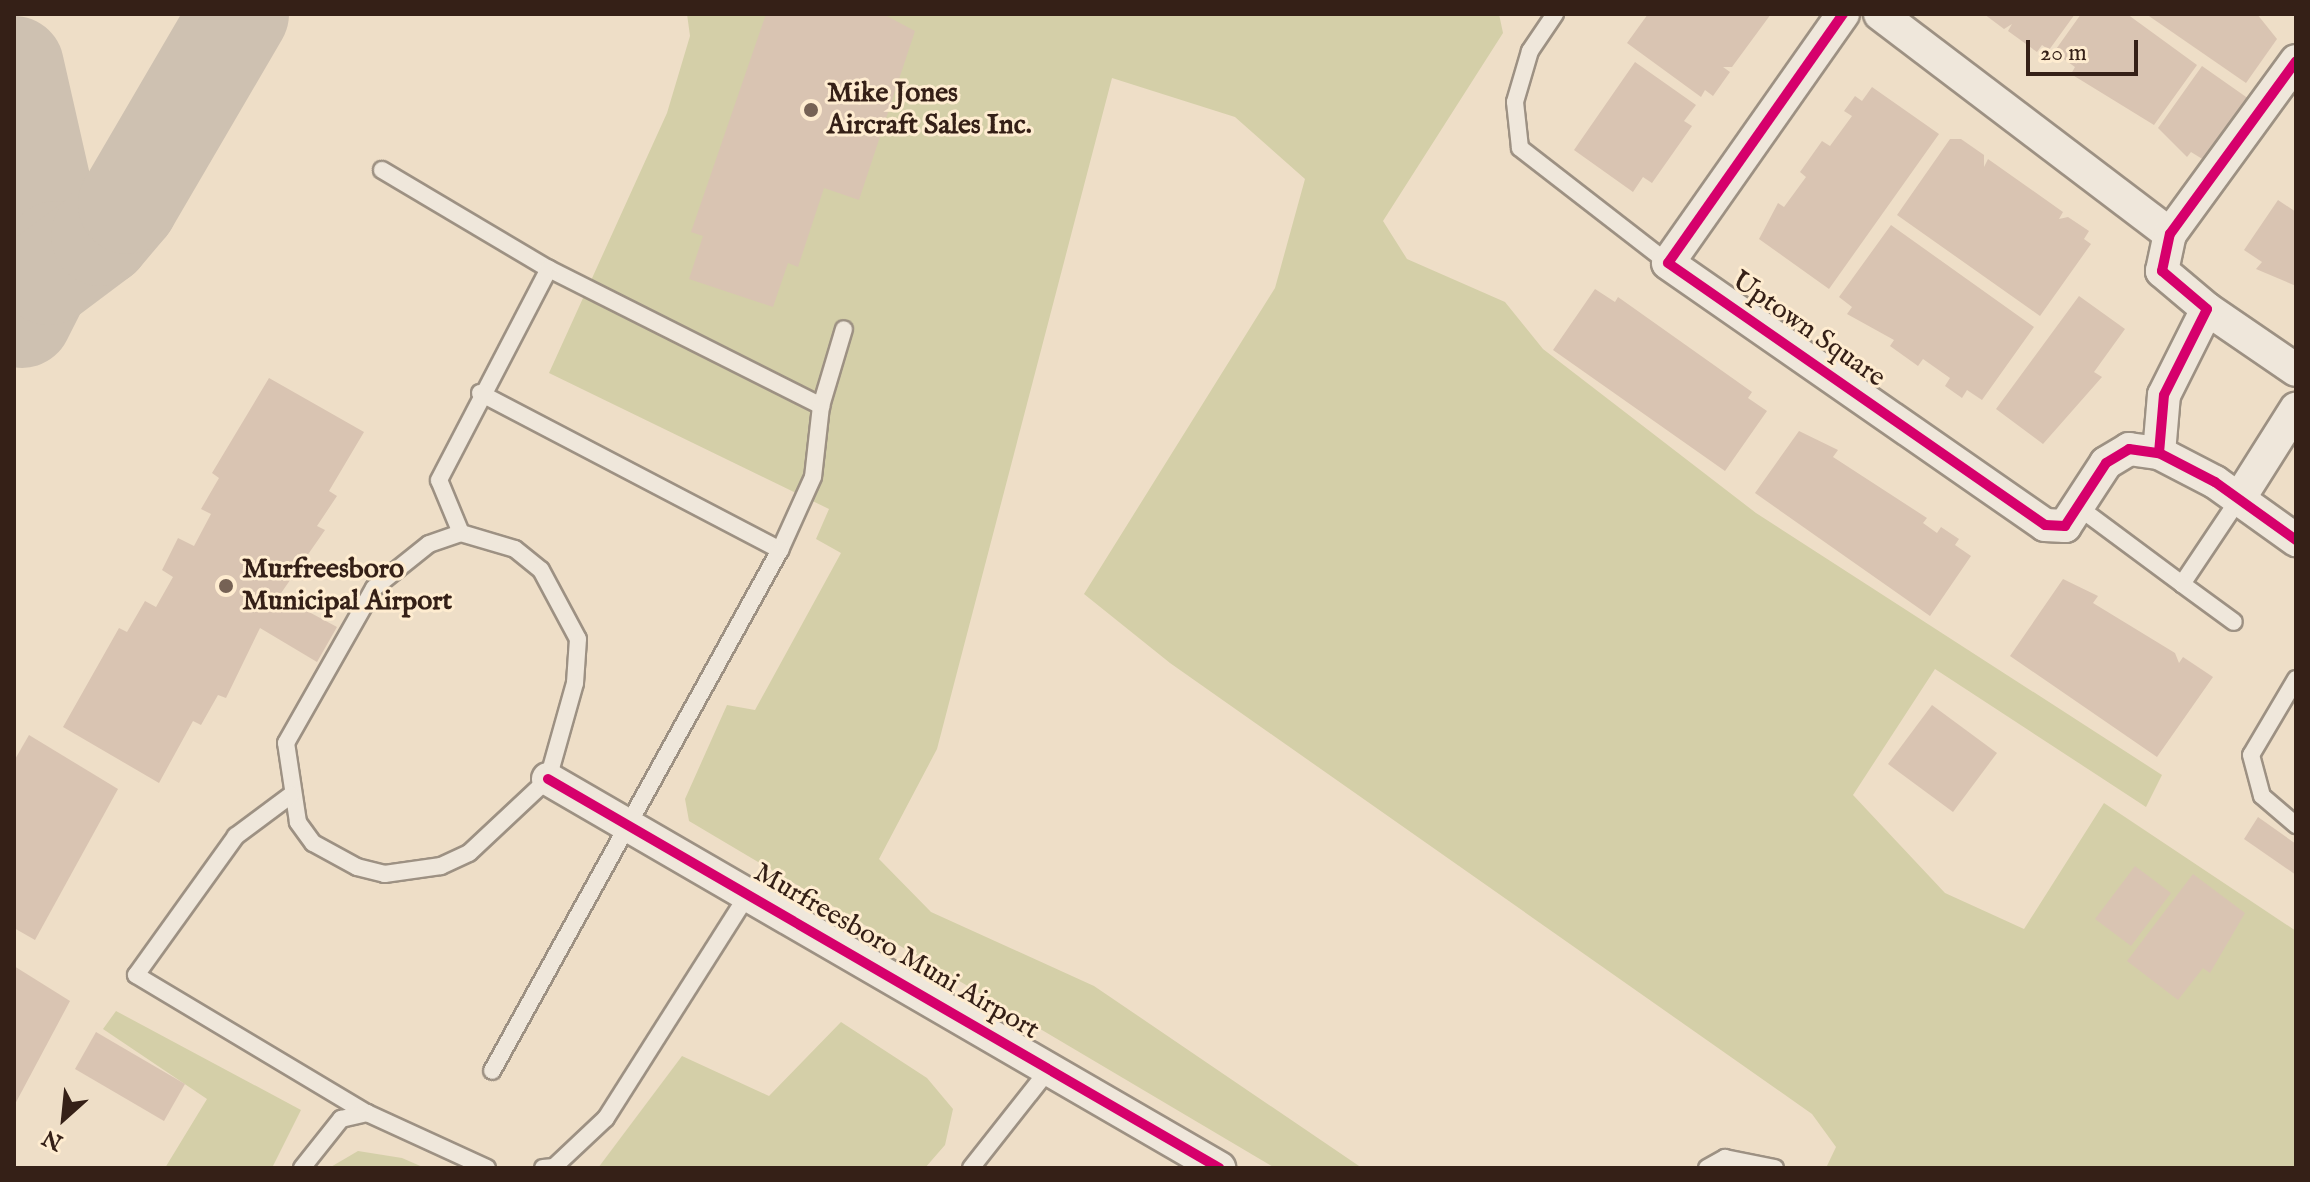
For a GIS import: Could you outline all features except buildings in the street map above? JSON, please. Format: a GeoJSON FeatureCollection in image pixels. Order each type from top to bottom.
{"type":"FeatureCollection","features":[{"type":"Feature","properties":{"kind":"street"},"geometry":{"type":"LineString","coordinates":[[1668,263],[1843,14]]}},
{"type":"Feature","properties":{"kind":"street"},"geometry":{"type":"LineString","coordinates":[[1880,14],[2170,234]]}},
{"type":"Feature","properties":{"kind":"street"},"geometry":{"type":"LineString","coordinates":[[2296,61],[2170,234],[2162,271],[2207,309],[2296,370]]}},
{"type":"Feature","properties":{"kind":"street","name":"Uptown Square"},"geometry":{"type":"LineString","coordinates":[[1668,263],[2045,525],[2065,526],[2106,463],[2129,449],[2159,453]]}},
{"type":"Feature","properties":{"kind":"street"},"geometry":{"type":"LineString","coordinates":[[2207,309],[2164,395],[2159,453],[2239,499],[2296,540]]}},
{"type":"Feature","properties":{"kind":"street"},"geometry":{"type":"LineString","coordinates":[[2239,499],[2296,409]]}},
{"type":"Feature","properties":{"kind":"street","name":"Murfreesboro Muni Airport"},"geometry":{"type":"LineString","coordinates":[[548,779],[632,824],[1219,1168]]}},
{"type":"Feature","properties":{"kind":"lane","name":"Uptown Square"},"geometry":{"type":"LineString","coordinates":[[1555,14],[1530,51],[1515,102],[1520,148],[1668,263]]}},
{"type":"Feature","properties":{"kind":"lane"},"geometry":{"type":"LineString","coordinates":[[382,170],[549,269],[821,406]]}},
{"type":"Feature","properties":{"kind":"lane"},"geometry":{"type":"LineString","coordinates":[[461,533],[439,480],[480,393],[549,269]]}},
{"type":"Feature","properties":{"kind":"lane"},"geometry":{"type":"LineString","coordinates":[[492,1071],[632,824],[780,550],[813,477],[821,406],[844,329]]}},
{"type":"Feature","properties":{"kind":"lane"},"geometry":{"type":"LineString","coordinates":[[480,393],[780,550]]}},
{"type":"Feature","properties":{"kind":"lane"},"geometry":{"type":"LineString","coordinates":[[2182,584],[2239,499]]}},
{"type":"Feature","properties":{"kind":"lane"},"geometry":{"type":"LineString","coordinates":[[2077,506],[2234,622]]}},
{"type":"Feature","properties":{"kind":"lane"},"geometry":{"type":"LineString","coordinates":[[461,533],[515,549],[541,570],[578,639],[575,683],[548,779],[469,853],[411,873],[357,867],[313,843],[291,795],[286,743],[348,627],[402,563],[461,533]]}},
{"type":"Feature","properties":{"kind":"lane"},"geometry":{"type":"LineString","coordinates":[[2296,679],[2251,755],[2262,796],[2296,825]]}},
{"type":"Feature","properties":{"kind":"lane"},"geometry":{"type":"LineString","coordinates":[[291,795],[236,836],[136,975],[367,1113],[487,1168]]}},
{"type":"Feature","properties":{"kind":"lane"},"geometry":{"type":"LineString","coordinates":[[543,1168],[554,1167],[606,1118],[748,894]]}},
{"type":"Feature","properties":{"kind":"lane"},"geometry":{"type":"LineString","coordinates":[[971,1168],[1050,1068]]}},
{"type":"Feature","properties":{"kind":"lane"},"geometry":{"type":"LineString","coordinates":[[302,1168],[341,1119],[367,1113]]}},
{"type":"Feature","properties":{"kind":"lane"},"geometry":{"type":"LineString","coordinates":[[1707,1168],[1725,1158],[1775,1168]]}},
{"type":"Feature","properties":{"kind":"shaded area"},"geometry":{"type":"Polygon","coordinates":[[[687,14],[1499,14],[1503,33],[1383,221],[1407,259],[1505,302],[1543,349],[1756,513],[2162,775],[2146,807],[1935,669],[1853,795],[1945,893],[2024,929],[2104,803],[2296,931],[2296,1168],[1826,1168],[1836,1147],[1812,1114],[1170,663],[1084,594],[1275,288],[1305,179],[1235,117],[1112,78],[937,749],[879,859],[931,912],[1094,986],[1362,1168],[1275,1168],[689,821],[685,799],[727,705],[755,710],[841,553],[816,539],[829,509],[549,373],[667,113],[690,36],[687,14]]]}},
{"type":"Feature","properties":{"kind":"shaded area"},"geometry":{"type":"Polygon","coordinates":[[[116,1011],[301,1110],[272,1168],[165,1168],[207,1099],[103,1029],[116,1011]]]}},
{"type":"Feature","properties":{"kind":"shaded area"},"geometry":{"type":"Polygon","coordinates":[[[841,1022],[927,1078],[953,1109],[945,1145],[925,1168],[598,1168],[682,1056],[769,1096],[841,1022]]]}},
{"type":"Feature","properties":{"kind":"shaded area"},"geometry":{"type":"Polygon","coordinates":[[[358,1151],[402,1158],[425,1168],[329,1168],[358,1151]]]}},
{"type":"Feature","properties":{"kind":"taxiway"},"geometry":{"type":"LineString","coordinates":[[49,275],[101,236],[128,204],[239,14]]}},
{"type":"Feature","properties":{"kind":"taxiway"},"geometry":{"type":"LineString","coordinates":[[14,66],[56,251],[22,318]]}},
{"type":"Feature","properties":{"kind":"cycle path"},"geometry":{"type":"LineString","coordinates":[[1843,14],[1668,263],[2045,525],[2065,526],[2106,463],[2129,449],[2159,453],[2215,482],[2296,540]]}},
{"type":"Feature","properties":{"kind":"cycle path"},"geometry":{"type":"LineString","coordinates":[[2159,453],[2164,395],[2207,309],[2162,271],[2170,234],[2296,61]]}},
{"type":"Feature","properties":{"kind":"cycle path"},"geometry":{"type":"LineString","coordinates":[[548,779],[1219,1168]]}},
{"type":"Feature","properties":{"kind":"place","name":"Mike Jones Aircraft Sales Inc."},"geometry":{"type":"Point","coordinates":[811,110]}},
{"type":"Feature","properties":{"kind":"place","name":"Murfreesboro Municipal Airport"},"geometry":{"type":"Point","coordinates":[226,586]}}]}
